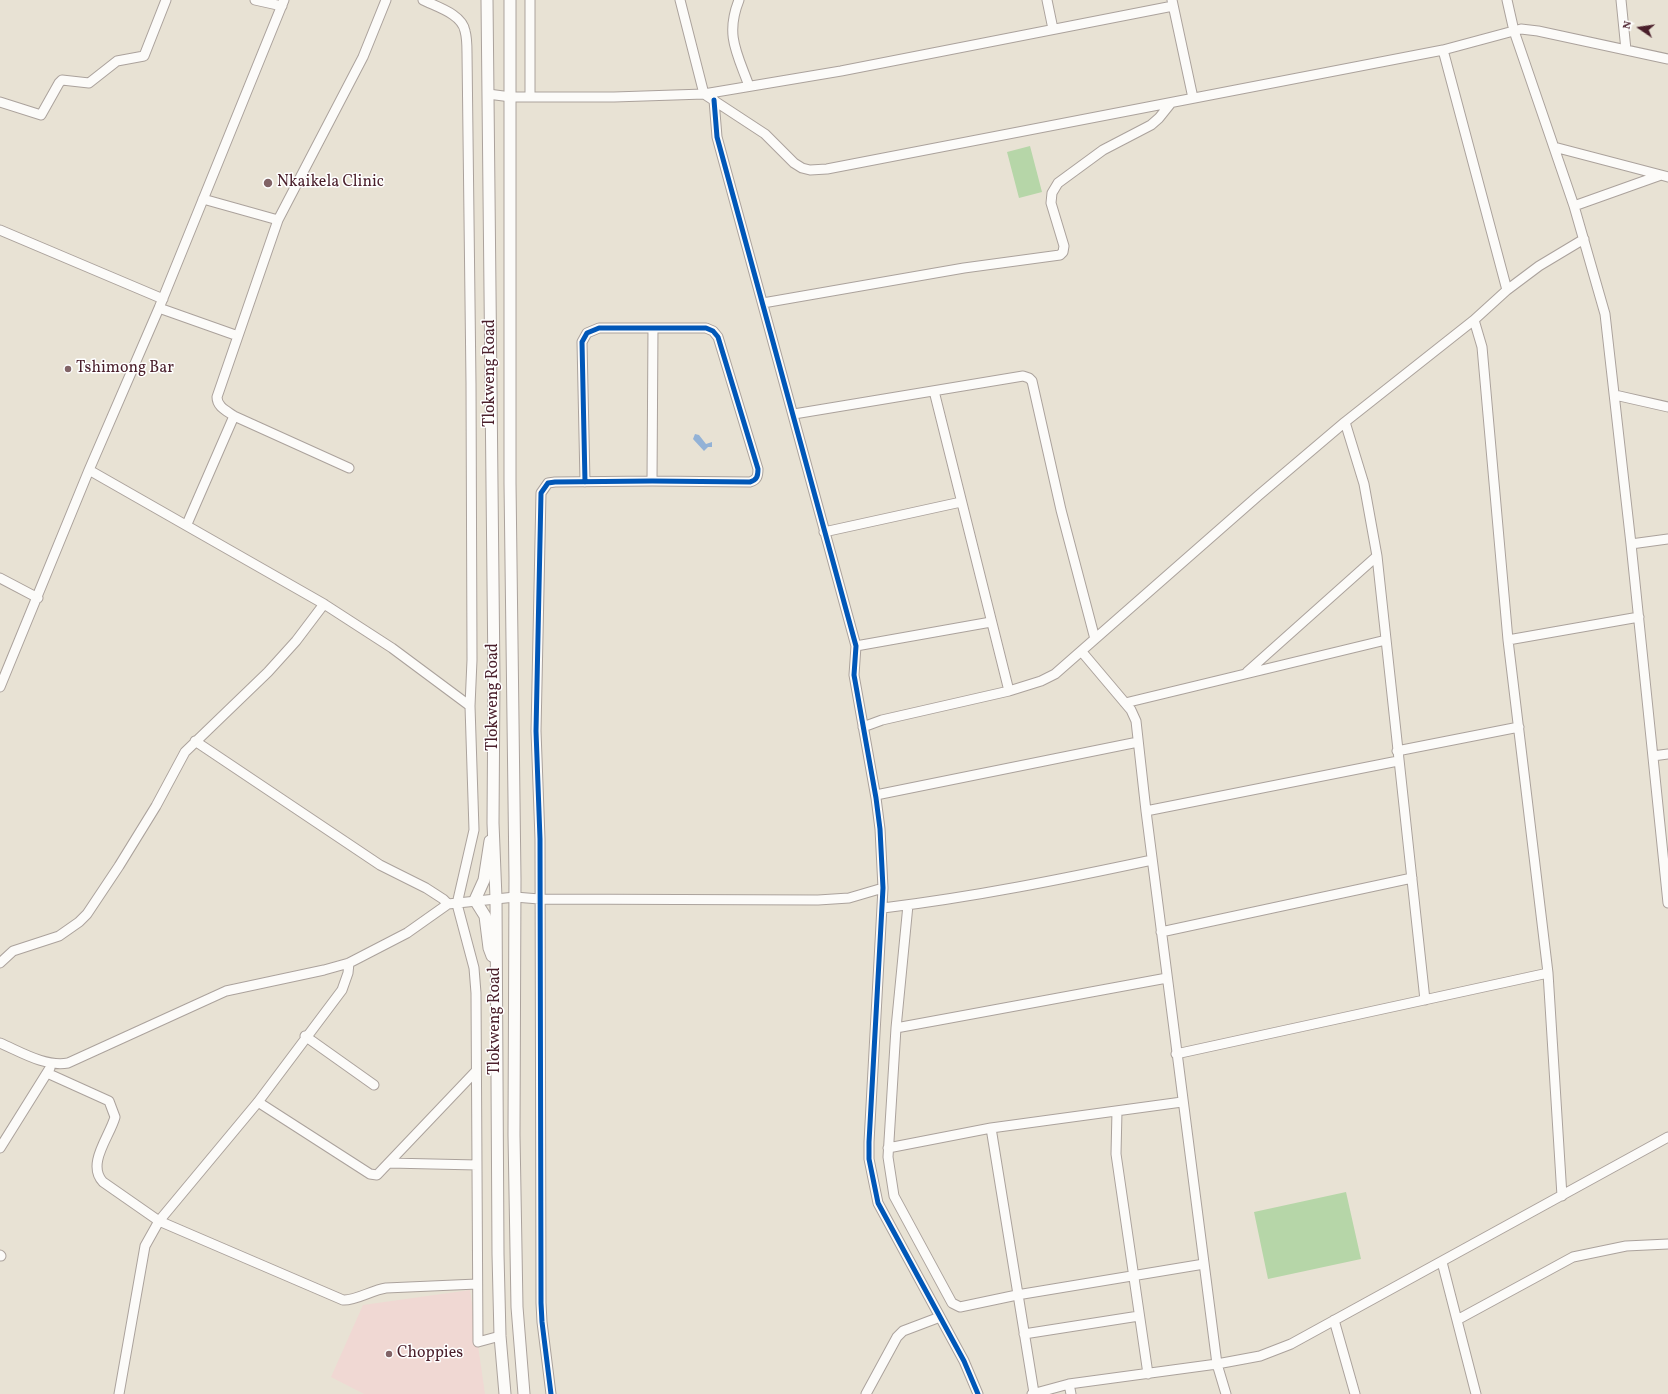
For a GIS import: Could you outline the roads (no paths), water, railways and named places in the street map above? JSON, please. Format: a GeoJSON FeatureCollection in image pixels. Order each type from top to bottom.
{"type":"FeatureCollection","features":[{"type":"Feature","properties":{"kind":"main road","name":"Tlokweng Road"},"geometry":{"type":"LineString","coordinates":[[487,0],[494,678],[493,823],[496,898],[498,1254],[500,1336],[505,1394]]}},
{"type":"Feature","properties":{"kind":"main road","name":"Tlokweng Road"},"geometry":{"type":"LineString","coordinates":[[510,0],[510,483],[515,897],[514,1135],[517,1307],[524,1394]]}},
{"type":"Feature","properties":{"kind":"main road"},"geometry":{"type":"LineString","coordinates":[[493,823],[490,827],[484,880],[475,900],[484,916],[489,948],[496,966]]}},
{"type":"Feature","properties":{"kind":"street"},"geometry":{"type":"LineString","coordinates":[[0,102],[41,115],[62,80],[88,82],[117,61],[144,56],[166,0]]}},
{"type":"Feature","properties":{"kind":"street"},"geometry":{"type":"LineString","coordinates":[[0,687],[38,598],[89,470],[159,308],[283,3],[255,0]]}},
{"type":"Feature","properties":{"kind":"street"},"geometry":{"type":"LineString","coordinates":[[349,468],[234,416],[223,409],[217,401],[217,397],[278,220],[363,57],[386,0]]}},
{"type":"Feature","properties":{"kind":"street"},"geometry":{"type":"LineString","coordinates":[[423,0],[450,13],[462,24],[465,31],[467,54],[472,383],[472,660],[470,706],[474,830],[452,904],[474,968],[478,1342],[500,1336]]}},
{"type":"Feature","properties":{"kind":"street"},"geometry":{"type":"LineString","coordinates":[[530,0],[530,96]]}},
{"type":"Feature","properties":{"kind":"street"},"geometry":{"type":"LineString","coordinates":[[680,0],[704,94],[765,134],[794,163],[802,168],[810,170],[827,169],[1443,50],[1514,31],[1531,30],[1668,59]]}},
{"type":"Feature","properties":{"kind":"street"},"geometry":{"type":"LineString","coordinates":[[739,0],[732,23],[732,36],[749,86]]}},
{"type":"Feature","properties":{"kind":"street"},"geometry":{"type":"LineString","coordinates":[[1047,0],[1053,30]]}},
{"type":"Feature","properties":{"kind":"street"},"geometry":{"type":"LineString","coordinates":[[1507,0],[1514,31],[1574,206],[1605,314],[1632,544],[1668,903]]}},
{"type":"Feature","properties":{"kind":"street"},"geometry":{"type":"LineString","coordinates":[[1621,0],[1626,50]]}},
{"type":"Feature","properties":{"kind":"street"},"geometry":{"type":"LineString","coordinates":[[488,94],[511,97],[704,94],[842,71],[1053,30],[1172,3],[1193,98]]}},
{"type":"Feature","properties":{"kind":"street"},"geometry":{"type":"LineString","coordinates":[[1443,50],[1507,290]]}},
{"type":"Feature","properties":{"kind":"street"},"geometry":{"type":"LineString","coordinates":[[714,100],[717,137],[794,414],[824,532],[856,646],[854,675],[876,795],[880,829],[883,888],[868,1142],[878,1203],[964,1361],[978,1394]]}},
{"type":"Feature","properties":{"kind":"street"},"geometry":{"type":"LineString","coordinates":[[763,303],[964,268],[1060,255],[1063,252],[1064,246],[1051,202],[1052,193],[1058,183],[1103,150],[1151,125],[1160,118],[1171,103]]}},
{"type":"Feature","properties":{"kind":"street"},"geometry":{"type":"LineString","coordinates":[[1554,147],[1664,176]]}},
{"type":"Feature","properties":{"kind":"street"},"geometry":{"type":"LineString","coordinates":[[1574,206],[1664,176]]}},
{"type":"Feature","properties":{"kind":"street"},"geometry":{"type":"LineString","coordinates":[[203,199],[278,220]]}},
{"type":"Feature","properties":{"kind":"street"},"geometry":{"type":"LineString","coordinates":[[0,230],[163,298]]}},
{"type":"Feature","properties":{"kind":"street"},"geometry":{"type":"LineString","coordinates":[[863,727],[882,720],[1009,691],[1042,681],[1055,674],[1082,652],[1259,495],[1345,422],[1474,320],[1507,290],[1539,266],[1584,239]]}},
{"type":"Feature","properties":{"kind":"street"},"geometry":{"type":"LineString","coordinates":[[159,308],[238,336]]}},
{"type":"Feature","properties":{"kind":"street"},"geometry":{"type":"LineString","coordinates":[[1474,320],[1480,338],[1483,355],[1508,640],[1548,973],[1562,1196]]}},
{"type":"Feature","properties":{"kind":"street"},"geometry":{"type":"LineString","coordinates":[[551,1394],[541,1303],[540,840],[536,731],[541,493],[548,483],[652,481],[750,482],[755,480],[758,473],[716,334],[706,328],[599,328],[587,333],[582,342],[585,482]]}},
{"type":"Feature","properties":{"kind":"street"},"geometry":{"type":"LineString","coordinates":[[652,481],[653,328]]}},
{"type":"Feature","properties":{"kind":"street"},"geometry":{"type":"LineString","coordinates":[[794,414],[1023,376],[1030,379],[1061,510],[1095,639]]}},
{"type":"Feature","properties":{"kind":"street"},"geometry":{"type":"LineString","coordinates":[[934,391],[1009,691]]}},
{"type":"Feature","properties":{"kind":"street"},"geometry":{"type":"LineString","coordinates":[[1615,395],[1668,407]]}},
{"type":"Feature","properties":{"kind":"street"},"geometry":{"type":"LineString","coordinates":[[187,524],[234,416]]}},
{"type":"Feature","properties":{"kind":"street"},"geometry":{"type":"LineString","coordinates":[[1345,422],[1364,484],[1377,556],[1425,1000]]}},
{"type":"Feature","properties":{"kind":"street"},"geometry":{"type":"LineString","coordinates":[[89,470],[187,524],[324,604],[392,648],[470,706]]}},
{"type":"Feature","properties":{"kind":"street"},"geometry":{"type":"LineString","coordinates":[[824,532],[961,502]]}},
{"type":"Feature","properties":{"kind":"street"},"geometry":{"type":"LineString","coordinates":[[1632,544],[1668,539]]}},
{"type":"Feature","properties":{"kind":"street"},"geometry":{"type":"LineString","coordinates":[[1246,672],[1377,556]]}},
{"type":"Feature","properties":{"kind":"street"},"geometry":{"type":"LineString","coordinates":[[0,578],[38,598]]}},
{"type":"Feature","properties":{"kind":"street"},"geometry":{"type":"LineString","coordinates":[[0,962],[13,951],[59,936],[79,922],[87,914],[152,813],[176,767],[195,741],[268,672],[296,641],[324,604]]}},
{"type":"Feature","properties":{"kind":"street"},"geometry":{"type":"LineString","coordinates":[[1508,640],[1639,617]]}},
{"type":"Feature","properties":{"kind":"street"},"geometry":{"type":"LineString","coordinates":[[856,646],[991,622]]}},
{"type":"Feature","properties":{"kind":"street"},"geometry":{"type":"LineString","coordinates":[[1125,703],[1246,672],[1386,640]]}},
{"type":"Feature","properties":{"kind":"street"},"geometry":{"type":"LineString","coordinates":[[1082,652],[1134,715],[1182,1102],[1217,1364],[1226,1394]]}},
{"type":"Feature","properties":{"kind":"street"},"geometry":{"type":"LineString","coordinates":[[1397,751],[1519,727]]}},
{"type":"Feature","properties":{"kind":"street"},"geometry":{"type":"LineString","coordinates":[[195,741],[380,865],[426,888],[452,904]]}},
{"type":"Feature","properties":{"kind":"street"},"geometry":{"type":"LineString","coordinates":[[876,795],[1138,742]]}},
{"type":"Feature","properties":{"kind":"street"},"geometry":{"type":"LineString","coordinates":[[1653,756],[1668,754]]}},
{"type":"Feature","properties":{"kind":"street"},"geometry":{"type":"LineString","coordinates":[[1146,811],[1398,761]]}},
{"type":"Feature","properties":{"kind":"street"},"geometry":{"type":"LineString","coordinates":[[883,908],[1029,886],[1152,860]]}},
{"type":"Feature","properties":{"kind":"street"},"geometry":{"type":"LineString","coordinates":[[1161,932],[1412,878]]}},
{"type":"Feature","properties":{"kind":"street"},"geometry":{"type":"LineString","coordinates":[[0,1043],[52,1064],[60,1065],[78,1060],[226,991],[324,970],[349,963],[407,933],[452,904],[475,900],[515,897],[539,899],[818,900],[849,898],[883,888]]}},
{"type":"Feature","properties":{"kind":"street"},"geometry":{"type":"LineString","coordinates":[[908,905],[896,1028],[888,1157],[894,1196],[952,1303],[960,1307],[1017,1295],[1133,1277],[1204,1264]]}},
{"type":"Feature","properties":{"kind":"street"},"geometry":{"type":"LineString","coordinates":[[119,1394],[145,1246],[159,1221],[258,1102],[305,1036],[342,990],[348,973],[349,963]]}},
{"type":"Feature","properties":{"kind":"street"},"geometry":{"type":"LineString","coordinates":[[1176,1054],[1548,973]]}},
{"type":"Feature","properties":{"kind":"street"},"geometry":{"type":"LineString","coordinates":[[896,1028],[1167,978]]}},
{"type":"Feature","properties":{"kind":"street"},"geometry":{"type":"LineString","coordinates":[[305,1036],[374,1084]]}},
{"type":"Feature","properties":{"kind":"street"},"geometry":{"type":"LineString","coordinates":[[0,1148],[52,1064]]}},
{"type":"Feature","properties":{"kind":"street"},"geometry":{"type":"LineString","coordinates":[[258,1102],[370,1174],[380,1174],[476,1071]]}},
{"type":"Feature","properties":{"kind":"street"},"geometry":{"type":"LineString","coordinates":[[47,1073],[109,1101],[114,1117],[97,1162],[98,1174],[103,1182],[159,1221],[342,1300],[351,1300],[374,1290],[386,1288],[477,1284]]}},
{"type":"Feature","properties":{"kind":"street"},"geometry":{"type":"LineString","coordinates":[[888,1148],[990,1128],[1182,1102]]}},
{"type":"Feature","properties":{"kind":"street"},"geometry":{"type":"LineString","coordinates":[[1117,1111],[1116,1154],[1148,1374]]}},
{"type":"Feature","properties":{"kind":"street"},"geometry":{"type":"LineString","coordinates":[[990,1128],[1033,1394],[1069,1384],[1217,1364],[1260,1356],[1291,1344],[1668,1138]]}},
{"type":"Feature","properties":{"kind":"street"},"geometry":{"type":"LineString","coordinates":[[389,1164],[477,1165]]}},
{"type":"Feature","properties":{"kind":"street"},"geometry":{"type":"LineString","coordinates":[[1457,1320],[1573,1257],[1626,1246],[1668,1244]]}},
{"type":"Feature","properties":{"kind":"street"},"geometry":{"type":"LineString","coordinates":[[1442,1262],[1476,1394]]}},
{"type":"Feature","properties":{"kind":"street"},"geometry":{"type":"LineString","coordinates":[[1024,1334],[1139,1316]]}},
{"type":"Feature","properties":{"kind":"street"},"geometry":{"type":"LineString","coordinates":[[866,1394],[897,1337],[903,1330],[940,1317]]}},
{"type":"Feature","properties":{"kind":"street"},"geometry":{"type":"LineString","coordinates":[[1334,1320],[1355,1394]]}},
{"type":"Feature","properties":{"kind":"street"},"geometry":{"type":"LineString","coordinates":[[1069,1384],[1071,1394]]}},
{"type":"Feature","properties":{"kind":"water"},"geometry":{"type":"Polygon","coordinates":[[[695,434],[699,435],[706,444],[712,442],[712,447],[708,447],[704,451],[693,439],[695,434]]]}},
{"type":"Feature","properties":{"kind":"place","name":"Nkaikela Clinic"},"geometry":{"type":"Point","coordinates":[268,183]}},
{"type":"Feature","properties":{"kind":"place","name":"Tshimong Bar"},"geometry":{"type":"Point","coordinates":[68,369]}},
{"type":"Feature","properties":{"kind":"place","name":"Choppies"},"geometry":{"type":"Point","coordinates":[389,1354]}}]}
